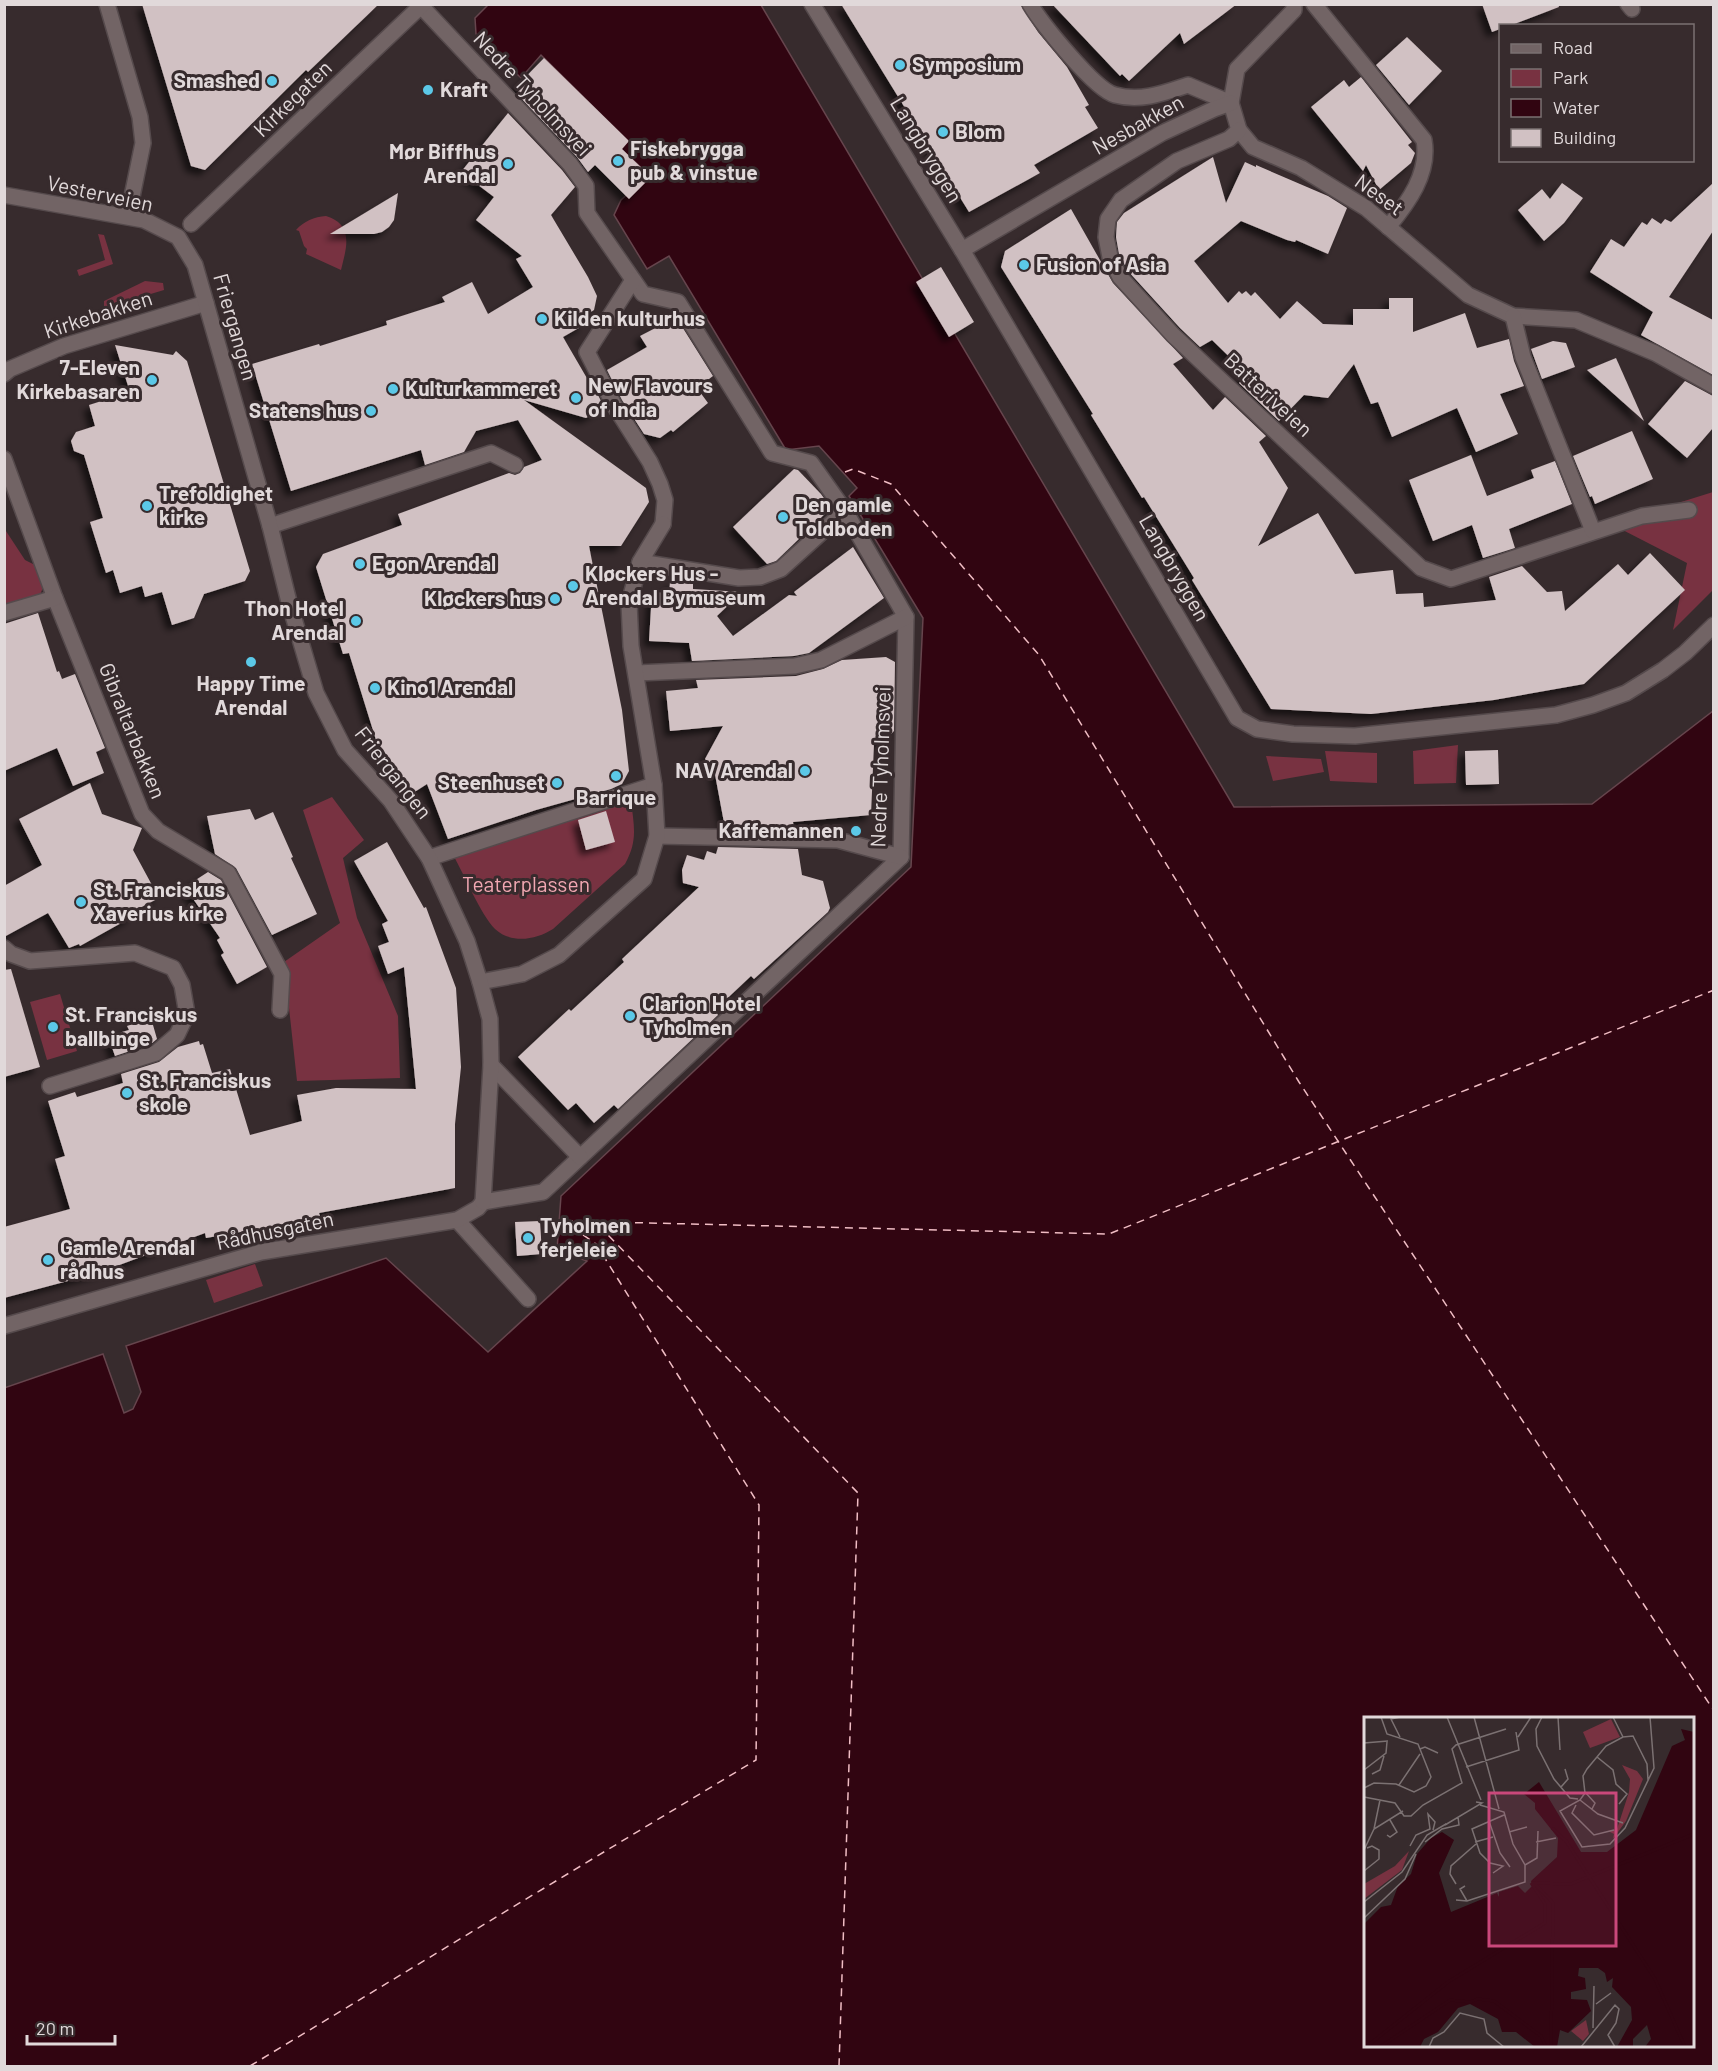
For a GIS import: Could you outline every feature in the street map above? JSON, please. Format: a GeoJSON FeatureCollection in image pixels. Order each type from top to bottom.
{"type":"FeatureCollection","features":[{"type":"Feature","properties":{"kind":"street"},"geometry":{"type":"LineString","coordinates":[[107,4],[140,117],[143,143],[128,216]]}},
{"type":"Feature","properties":{"kind":"street","name":"Langbryggen"},"geometry":{"type":"LineString","coordinates":[[812,4],[962,250],[1237,718],[1257,729],[1293,734],[1355,736],[1556,715],[1626,693],[1663,670],[1713,625]]}},
{"type":"Feature","properties":{"kind":"street"},"geometry":{"type":"LineString","coordinates":[[1030,4],[1040,21],[1085,72],[1113,95],[1134,98],[1160,95],[1188,85],[1231,103]]}},
{"type":"Feature","properties":{"kind":"street"},"geometry":{"type":"LineString","coordinates":[[1239,130],[1231,103],[1237,69],[1294,10],[1294,4]]}},
{"type":"Feature","properties":{"kind":"street"},"geometry":{"type":"LineString","coordinates":[[1314,4],[1424,140],[1426,152],[1419,180],[1407,203],[1388,227]]}},
{"type":"Feature","properties":{"kind":"street","name":"Kirkegaten"},"geometry":{"type":"LineString","coordinates":[[191,224],[422,5]]}},
{"type":"Feature","properties":{"kind":"street","name":"Nedre Tyholmsvei"},"geometry":{"type":"LineString","coordinates":[[422,5],[570,164],[586,186],[587,213],[643,294],[678,302],[772,453],[811,464],[845,511],[906,617],[901,856],[543,1192],[483,1202]]}},
{"type":"Feature","properties":{"kind":"street","name":"Nesbakken"},"geometry":{"type":"LineString","coordinates":[[962,250],[1162,133],[1231,103]]}},
{"type":"Feature","properties":{"kind":"street","name":"Neset"},"geometry":{"type":"LineString","coordinates":[[1239,130],[1253,147],[1301,168],[1366,208],[1468,295],[1513,316]]}},
{"type":"Feature","properties":{"kind":"street","name":"Batteriveien"},"geometry":{"type":"LineString","coordinates":[[1239,130],[1229,139],[1177,161],[1121,200],[1108,219],[1106,237],[1110,257],[1120,277],[1173,335],[1421,568],[1451,579],[1642,516],[1689,510]]}},
{"type":"Feature","properties":{"kind":"street","name":"Vesterveien"},"geometry":{"type":"LineString","coordinates":[[7,197],[128,216],[144,220],[178,237]]}},
{"type":"Feature","properties":{"kind":"street","name":"Friergangen"},"geometry":{"type":"LineString","coordinates":[[178,237],[195,265],[316,693],[345,750],[391,801],[429,858],[467,941],[480,982],[490,1019],[491,1065],[483,1202]]}},
{"type":"Feature","properties":{"kind":"street"},"geometry":{"type":"LineString","coordinates":[[480,982],[522,974],[559,955],[644,879],[657,836],[654,785],[631,646],[629,603],[640,562],[663,524],[665,500],[650,462],[614,405],[587,352],[633,280]]}},
{"type":"Feature","properties":{"kind":"street","name":"Kirkebakken"},"geometry":{"type":"LineString","coordinates":[[4,374],[10,369],[64,346],[206,303]]}},
{"type":"Feature","properties":{"kind":"street"},"geometry":{"type":"LineString","coordinates":[[1593,531],[1523,357],[1513,316],[1576,320],[1655,353],[1713,386]]}},
{"type":"Feature","properties":{"kind":"street"},"geometry":{"type":"LineString","coordinates":[[270,526],[491,453],[515,465]]}},
{"type":"Feature","properties":{"kind":"street","name":"Gibraltarbakken"},"geometry":{"type":"LineString","coordinates":[[4,459],[55,598],[142,814],[158,831],[228,873],[282,974],[280,1010]]}},
{"type":"Feature","properties":{"kind":"street"},"geometry":{"type":"LineString","coordinates":[[640,562],[739,578],[760,577],[781,569],[845,511]]}},
{"type":"Feature","properties":{"kind":"street"},"geometry":{"type":"LineString","coordinates":[[4,613],[55,598]]}},
{"type":"Feature","properties":{"kind":"street"},"geometry":{"type":"LineString","coordinates":[[637,673],[795,666],[821,660],[906,617]]}},
{"type":"Feature","properties":{"kind":"street"},"geometry":{"type":"LineString","coordinates":[[429,858],[654,785]]}},
{"type":"Feature","properties":{"kind":"street"},"geometry":{"type":"LineString","coordinates":[[657,836],[838,840],[901,856]]}},
{"type":"Feature","properties":{"kind":"street"},"geometry":{"type":"LineString","coordinates":[[4,948],[11,954],[30,961],[135,953],[173,968],[182,985],[187,1014],[177,1035],[156,1053],[50,1086]]}},
{"type":"Feature","properties":{"kind":"street"},"geometry":{"type":"LineString","coordinates":[[491,1065],[580,1157]]}},
{"type":"Feature","properties":{"kind":"street","name":"Rådhusgaten"},"geometry":{"type":"LineString","coordinates":[[4,1326],[261,1252],[457,1220],[478,1208],[483,1202]]}},
{"type":"Feature","properties":{"kind":"street"},"geometry":{"type":"LineString","coordinates":[[457,1220],[528,1299]]}},
{"type":"Feature","properties":{"kind":"green space"},"geometry":{"type":"Polygon","coordinates":[[[326,216],[341,225],[345,232],[346,246],[341,270],[306,254],[307,249],[299,231],[296,230],[310,220],[326,216]]]}},
{"type":"Feature","properties":{"kind":"green space"},"geometry":{"type":"Polygon","coordinates":[[[98,234],[104,235],[113,264],[79,276],[77,270],[105,260],[98,234]]]}},
{"type":"Feature","properties":{"kind":"green space"},"geometry":{"type":"Polygon","coordinates":[[[145,281],[163,283],[164,290],[104,308],[104,301],[145,281]]]}},
{"type":"Feature","properties":{"kind":"green space"},"geometry":{"type":"Polygon","coordinates":[[[1713,492],[1713,590],[1673,630],[1687,563],[1611,524],[1713,492]]]}},
{"type":"Feature","properties":{"kind":"green space"},"geometry":{"type":"Polygon","coordinates":[[[4,528],[25,560],[39,567],[45,583],[39,597],[4,608],[4,528]]]}},
{"type":"Feature","properties":{"kind":"green space"},"geometry":{"type":"Polygon","coordinates":[[[1458,745],[1456,783],[1414,784],[1413,751],[1458,745]]]}},
{"type":"Feature","properties":{"kind":"green space"},"geometry":{"type":"Polygon","coordinates":[[[1325,751],[1377,753],[1377,783],[1330,781],[1325,751]]]}},
{"type":"Feature","properties":{"kind":"green space"},"geometry":{"type":"Polygon","coordinates":[[[1266,756],[1321,759],[1324,772],[1273,781],[1266,756]]]}},
{"type":"Feature","properties":{"kind":"green space"},"geometry":{"type":"Polygon","coordinates":[[[332,797],[364,840],[343,858],[357,918],[398,1016],[400,1078],[297,1081],[284,962],[340,923],[303,810],[332,797]]]}},
{"type":"Feature","properties":{"kind":"green space","name":"Teaterplassen"},"geometry":{"type":"Polygon","coordinates":[[[631,801],[633,841],[625,864],[546,933],[524,939],[508,937],[495,929],[478,904],[453,855],[631,801]]]}},
{"type":"Feature","properties":{"kind":"green space","name":"St. Franciskus ballbinge"},"geometry":{"type":"Polygon","coordinates":[[[60,994],[77,1051],[47,1060],[30,1002],[60,994]]]}},
{"type":"Feature","properties":{"kind":"green space"},"geometry":{"type":"Polygon","coordinates":[[[255,1264],[263,1286],[214,1303],[206,1280],[255,1264]]]}},
{"type":"Feature","properties":{"kind":"water"},"geometry":{"type":"Polygon","coordinates":[[[489,4],[761,5],[1234,807],[1592,804],[1713,711],[1713,2066],[5,2066],[4,1388],[103,1354],[124,1413],[133,1409],[141,1392],[126,1346],[386,1258],[488,1352],[587,1261],[557,1250],[561,1196],[911,867],[923,618],[849,496],[857,488],[819,446],[786,450],[669,256],[647,269],[614,215],[621,200],[649,175],[621,149],[628,141],[541,55],[521,78],[476,34],[475,18],[489,4]]]}},
{"type":"Feature","properties":{"kind":"building"},"geometry":{"type":"Polygon","coordinates":[[[142,4],[379,4],[308,72],[306,70],[205,170],[191,166],[142,4]]]}},
{"type":"Feature","properties":{"kind":"building"},"geometry":{"type":"Polygon","coordinates":[[[841,4],[1020,4],[1038,32],[1067,67],[1089,105],[1085,107],[1098,128],[1034,165],[1040,173],[969,212],[841,4]]]}},
{"type":"Feature","properties":{"kind":"building"},"geometry":{"type":"Polygon","coordinates":[[[1052,4],[1237,4],[1184,44],[1180,33],[1129,81],[1122,74],[1120,76],[1052,4]]]}},
{"type":"Feature","properties":{"kind":"building"},"geometry":{"type":"Polygon","coordinates":[[[1482,4],[1558,4],[1559,7],[1514,24],[1499,24],[1499,29],[1492,32],[1482,4]]]}},
{"type":"Feature","properties":{"kind":"building"},"geometry":{"type":"Polygon","coordinates":[[[1407,37],[1442,71],[1409,105],[1376,65],[1407,37]]]}},
{"type":"Feature","properties":{"kind":"building"},"geometry":{"type":"Polygon","coordinates":[[[544,58],[629,141],[622,149],[651,177],[629,199],[595,165],[588,172],[577,157],[520,97],[522,95],[515,88],[544,58]]]}},
{"type":"Feature","properties":{"kind":"building"},"geometry":{"type":"Polygon","coordinates":[[[1361,77],[1412,142],[1408,145],[1415,153],[1411,163],[1379,190],[1366,165],[1363,171],[1311,107],[1344,80],[1349,87],[1361,77]]]}},
{"type":"Feature","properties":{"kind":"building"},"geometry":{"type":"Polygon","coordinates":[[[508,113],[575,187],[551,215],[597,296],[594,310],[580,319],[584,325],[563,337],[588,380],[590,379],[604,407],[586,418],[524,400],[646,488],[649,502],[621,546],[589,546],[622,710],[629,771],[622,784],[611,789],[536,810],[448,839],[427,784],[413,793],[376,740],[349,653],[343,654],[316,567],[323,554],[402,525],[398,514],[509,473],[515,475],[520,473],[524,467],[542,460],[518,420],[476,431],[464,452],[425,465],[421,450],[291,491],[252,364],[387,325],[386,321],[445,302],[442,297],[472,282],[488,314],[533,287],[516,259],[522,256],[476,220],[494,197],[461,172],[508,113]]]}},
{"type":"Feature","properties":{"kind":"building"},"geometry":{"type":"Polygon","coordinates":[[[1213,157],[1226,203],[1245,162],[1328,196],[1347,208],[1328,254],[1241,221],[1194,261],[1228,303],[1239,291],[1242,294],[1246,291],[1251,296],[1255,292],[1280,319],[1297,301],[1323,324],[1353,325],[1353,309],[1389,309],[1389,298],[1413,298],[1413,332],[1465,313],[1477,348],[1509,339],[1514,361],[1524,386],[1500,394],[1518,434],[1476,452],[1457,408],[1392,437],[1378,402],[1371,404],[1354,364],[1328,398],[1304,395],[1279,421],[1239,383],[1247,374],[1212,340],[1200,347],[1128,271],[1119,254],[1116,237],[1117,222],[1124,213],[1213,157]]]}},
{"type":"Feature","properties":{"kind":"building"},"geometry":{"type":"Polygon","coordinates":[[[1562,183],[1583,198],[1564,223],[1544,241],[1518,210],[1542,189],[1550,199],[1562,183]]]}},
{"type":"Feature","properties":{"kind":"building"},"geometry":{"type":"Polygon","coordinates":[[[1713,183],[1713,231],[1669,297],[1713,320],[1713,375],[1641,335],[1653,312],[1590,272],[1611,239],[1624,247],[1642,222],[1647,225],[1652,218],[1661,224],[1665,219],[1671,222],[1713,183]]]}},
{"type":"Feature","properties":{"kind":"building"},"geometry":{"type":"Polygon","coordinates":[[[398,193],[394,220],[382,232],[330,234],[398,193]]]}},
{"type":"Feature","properties":{"kind":"building"},"geometry":{"type":"Polygon","coordinates":[[[1071,209],[1113,283],[1183,358],[1173,364],[1213,410],[1225,397],[1266,436],[1259,442],[1288,488],[1258,546],[1318,513],[1355,574],[1393,570],[1396,594],[1423,593],[1424,607],[1496,600],[1489,577],[1522,566],[1547,592],[1562,591],[1565,611],[1618,564],[1628,575],[1650,553],[1685,590],[1584,684],[1494,700],[1371,714],[1271,709],[1192,580],[1194,578],[1144,497],[1142,498],[1091,415],[1093,414],[1001,267],[1005,251],[1071,209]]]}},
{"type":"Feature","properties":{"kind":"building"},"geometry":{"type":"Polygon","coordinates":[[[941,267],[974,322],[949,337],[916,282],[941,267]]]}},
{"type":"Feature","properties":{"kind":"building"},"geometry":{"type":"Polygon","coordinates":[[[669,321],[681,325],[713,376],[697,388],[708,403],[673,432],[671,430],[660,438],[644,434],[622,400],[607,370],[647,347],[640,336],[669,321]]]}},
{"type":"Feature","properties":{"kind":"building"},"geometry":{"type":"Polygon","coordinates":[[[1553,341],[1566,343],[1575,367],[1542,379],[1531,349],[1553,341]]]}},
{"type":"Feature","properties":{"kind":"building"},"geometry":{"type":"Polygon","coordinates":[[[115,345],[173,355],[176,351],[187,361],[250,571],[245,581],[204,594],[194,618],[172,625],[162,592],[145,597],[142,586],[120,593],[113,570],[106,573],[90,522],[103,518],[84,455],[74,451],[71,441],[76,432],[95,426],[89,405],[130,392],[115,345]]]}},
{"type":"Feature","properties":{"kind":"building"},"geometry":{"type":"Polygon","coordinates":[[[1616,358],[1644,421],[1587,370],[1616,358]]]}},
{"type":"Feature","properties":{"kind":"building"},"geometry":{"type":"Polygon","coordinates":[[[1685,381],[1713,396],[1713,428],[1687,458],[1648,424],[1685,381]]]}},
{"type":"Feature","properties":{"kind":"building"},"geometry":{"type":"Polygon","coordinates":[[[1632,431],[1653,479],[1595,504],[1573,456],[1632,431]]]}},
{"type":"Feature","properties":{"kind":"building"},"geometry":{"type":"Polygon","coordinates":[[[1471,455],[1487,496],[1534,478],[1531,470],[1555,461],[1572,504],[1509,529],[1515,548],[1483,558],[1472,525],[1433,541],[1409,480],[1471,455]]]}},
{"type":"Feature","properties":{"kind":"building","name":"Den gamle Toldboden"},"geometry":{"type":"Polygon","coordinates":[[[794,469],[798,470],[821,494],[831,508],[776,561],[767,564],[733,527],[794,469]]]}},
{"type":"Feature","properties":{"kind":"building"},"geometry":{"type":"Polygon","coordinates":[[[853,547],[884,598],[809,653],[794,656],[692,661],[689,643],[649,641],[652,592],[669,593],[670,582],[693,584],[693,589],[742,592],[717,616],[733,636],[789,595],[797,596],[794,592],[853,547]]]}},
{"type":"Feature","properties":{"kind":"building"},"geometry":{"type":"Polygon","coordinates":[[[38,613],[57,672],[59,671],[62,679],[75,674],[105,748],[96,752],[104,773],[73,786],[57,748],[4,771],[4,624],[38,613]]]}},
{"type":"Feature","properties":{"kind":"building"},"geometry":{"type":"Polygon","coordinates":[[[886,657],[895,662],[894,731],[874,744],[871,815],[793,822],[794,829],[725,828],[714,769],[705,759],[723,726],[670,731],[666,691],[698,688],[696,680],[796,676],[823,669],[842,660],[886,657]]]}},
{"type":"Feature","properties":{"kind":"building"},"geometry":{"type":"Polygon","coordinates":[[[1498,750],[1499,784],[1466,785],[1465,751],[1498,750]]]}},
{"type":"Feature","properties":{"kind":"building"},"geometry":{"type":"Polygon","coordinates":[[[90,783],[102,814],[142,828],[133,850],[159,898],[130,913],[132,917],[80,946],[79,944],[69,948],[48,913],[4,937],[4,886],[42,865],[19,819],[90,783]]]}},
{"type":"Feature","properties":{"kind":"building"},"geometry":{"type":"Polygon","coordinates":[[[250,809],[255,820],[273,812],[317,914],[272,935],[236,868],[215,854],[207,816],[250,809]]]}},
{"type":"Feature","properties":{"kind":"building"},"geometry":{"type":"Polygon","coordinates":[[[606,811],[615,842],[586,850],[578,820],[606,811]]]}},
{"type":"Feature","properties":{"kind":"building"},"geometry":{"type":"Polygon","coordinates":[[[387,842],[424,908],[426,907],[456,988],[461,1067],[455,1124],[455,1188],[319,1213],[320,1216],[269,1227],[206,1238],[205,1233],[98,1273],[4,1298],[4,1227],[70,1209],[55,1159],[65,1156],[48,1101],[75,1092],[77,1097],[123,1083],[121,1074],[159,1062],[178,1047],[199,1041],[200,1045],[203,1044],[212,1073],[230,1069],[250,1135],[302,1121],[297,1095],[336,1088],[416,1089],[404,967],[388,974],[378,946],[389,942],[382,924],[388,921],[354,861],[387,842]]]}},
{"type":"Feature","properties":{"kind":"building"},"geometry":{"type":"Polygon","coordinates":[[[718,847],[798,849],[802,875],[823,881],[830,908],[828,912],[754,979],[751,976],[715,1010],[718,1015],[618,1109],[614,1105],[594,1123],[576,1103],[568,1110],[518,1057],[624,962],[622,959],[699,887],[683,883],[682,870],[687,855],[704,860],[707,851],[716,854],[718,847]]]}},
{"type":"Feature","properties":{"kind":"building"},"geometry":{"type":"Polygon","coordinates":[[[208,872],[221,880],[267,967],[237,984],[221,955],[224,953],[217,940],[220,938],[185,887],[208,872]]]}},
{"type":"Feature","properties":{"kind":"building"},"geometry":{"type":"Polygon","coordinates":[[[11,969],[40,1067],[4,1077],[4,970],[11,969]]]}},
{"type":"Feature","properties":{"kind":"building"},"geometry":{"type":"Polygon","coordinates":[[[151,1018],[157,1039],[151,1044],[115,1056],[108,1036],[129,1030],[127,1026],[151,1018]]]}},
{"type":"Feature","properties":{"kind":"building","name":"Tyholmen ferjeleie"},"geometry":{"type":"Polygon","coordinates":[[[540,1221],[542,1254],[517,1256],[515,1222],[540,1221]]]}},
{"type":"Feature","properties":{"kind":"ferry route"},"geometry":{"type":"LineString","coordinates":[[845,472],[853,469],[891,484],[1039,655],[1299,1082],[1714,1711]]}},
{"type":"Feature","properties":{"kind":"ferry route"},"geometry":{"type":"LineString","coordinates":[[565,1221],[1109,1234],[1714,990]]}},
{"type":"Feature","properties":{"kind":"ferry route"},"geometry":{"type":"LineString","coordinates":[[250,2066],[756,1760],[759,1505],[596,1244],[565,1222]]}},
{"type":"Feature","properties":{"kind":"ferry route"},"geometry":{"type":"LineString","coordinates":[[569,1222],[607,1234],[858,1493],[839,2066]]}},
{"type":"Feature","properties":{"kind":"place","name":"Symposium"},"geometry":{"type":"Point","coordinates":[900,65]}},
{"type":"Feature","properties":{"kind":"place","name":"Smashed"},"geometry":{"type":"Point","coordinates":[272,81]}},
{"type":"Feature","properties":{"kind":"place","name":"Kraft"},"geometry":{"type":"Point","coordinates":[428,90]}},
{"type":"Feature","properties":{"kind":"place","name":"Blom"},"geometry":{"type":"Point","coordinates":[943,132]}},
{"type":"Feature","properties":{"kind":"place","name":"Fiskebrygga pub & vinstue"},"geometry":{"type":"Point","coordinates":[618,161]}},
{"type":"Feature","properties":{"kind":"place","name":"Mør Biffhus Arendal"},"geometry":{"type":"Point","coordinates":[508,164]}},
{"type":"Feature","properties":{"kind":"place","name":"Fusion of Asia"},"geometry":{"type":"Point","coordinates":[1024,265]}},
{"type":"Feature","properties":{"kind":"place","name":"Kilden kulturhus"},"geometry":{"type":"Point","coordinates":[542,319]}},
{"type":"Feature","properties":{"kind":"place","name":"7-Eleven Kirkebasaren"},"geometry":{"type":"Point","coordinates":[152,380]}},
{"type":"Feature","properties":{"kind":"place","name":"Kulturkammeret"},"geometry":{"type":"Point","coordinates":[393,389]}},
{"type":"Feature","properties":{"kind":"place","name":"New Flavours of India"},"geometry":{"type":"Point","coordinates":[576,398]}},
{"type":"Feature","properties":{"kind":"place","name":"Statens hus"},"geometry":{"type":"Point","coordinates":[371,411]}},
{"type":"Feature","properties":{"kind":"place","name":"Trefoldighet kirke"},"geometry":{"type":"Point","coordinates":[147,506]}},
{"type":"Feature","properties":{"kind":"place","name":"Den gamle Toldboden"},"geometry":{"type":"Point","coordinates":[783,517]}},
{"type":"Feature","properties":{"kind":"place","name":"Egon Arendal"},"geometry":{"type":"Point","coordinates":[360,564]}},
{"type":"Feature","properties":{"kind":"place","name":"Kløckers Hus - Arendal Bymuseum"},"geometry":{"type":"Point","coordinates":[573,586]}},
{"type":"Feature","properties":{"kind":"place","name":"Kløckers hus"},"geometry":{"type":"Point","coordinates":[555,599]}},
{"type":"Feature","properties":{"kind":"place","name":"Thon Hotel Arendal"},"geometry":{"type":"Point","coordinates":[356,621]}},
{"type":"Feature","properties":{"kind":"place","name":"Happy Time Arendal"},"geometry":{"type":"Point","coordinates":[251,662]}},
{"type":"Feature","properties":{"kind":"place","name":"Kino1 Arendal"},"geometry":{"type":"Point","coordinates":[375,688]}},
{"type":"Feature","properties":{"kind":"place","name":"NAV Arendal"},"geometry":{"type":"Point","coordinates":[805,771]}},
{"type":"Feature","properties":{"kind":"place","name":"Barrique"},"geometry":{"type":"Point","coordinates":[616,776]}},
{"type":"Feature","properties":{"kind":"place","name":"Steenhuset"},"geometry":{"type":"Point","coordinates":[557,783]}},
{"type":"Feature","properties":{"kind":"place","name":"Kaffemannen"},"geometry":{"type":"Point","coordinates":[856,831]}},
{"type":"Feature","properties":{"kind":"place","name":"St. Franciskus Xaverius kirke"},"geometry":{"type":"Point","coordinates":[81,902]}},
{"type":"Feature","properties":{"kind":"place","name":"Clarion Hotel Tyholmen"},"geometry":{"type":"Point","coordinates":[630,1016]}},
{"type":"Feature","properties":{"kind":"place","name":"St. Franciskus ballbinge"},"geometry":{"type":"Point","coordinates":[53,1027]}},
{"type":"Feature","properties":{"kind":"place","name":"St. Franciskus skole"},"geometry":{"type":"Point","coordinates":[127,1093]}},
{"type":"Feature","properties":{"kind":"place","name":"Tyholmen ferjeleie"},"geometry":{"type":"Point","coordinates":[528,1238]}},
{"type":"Feature","properties":{"kind":"place","name":"Gamle Arendal rådhus"},"geometry":{"type":"Point","coordinates":[48,1260]}}]}
